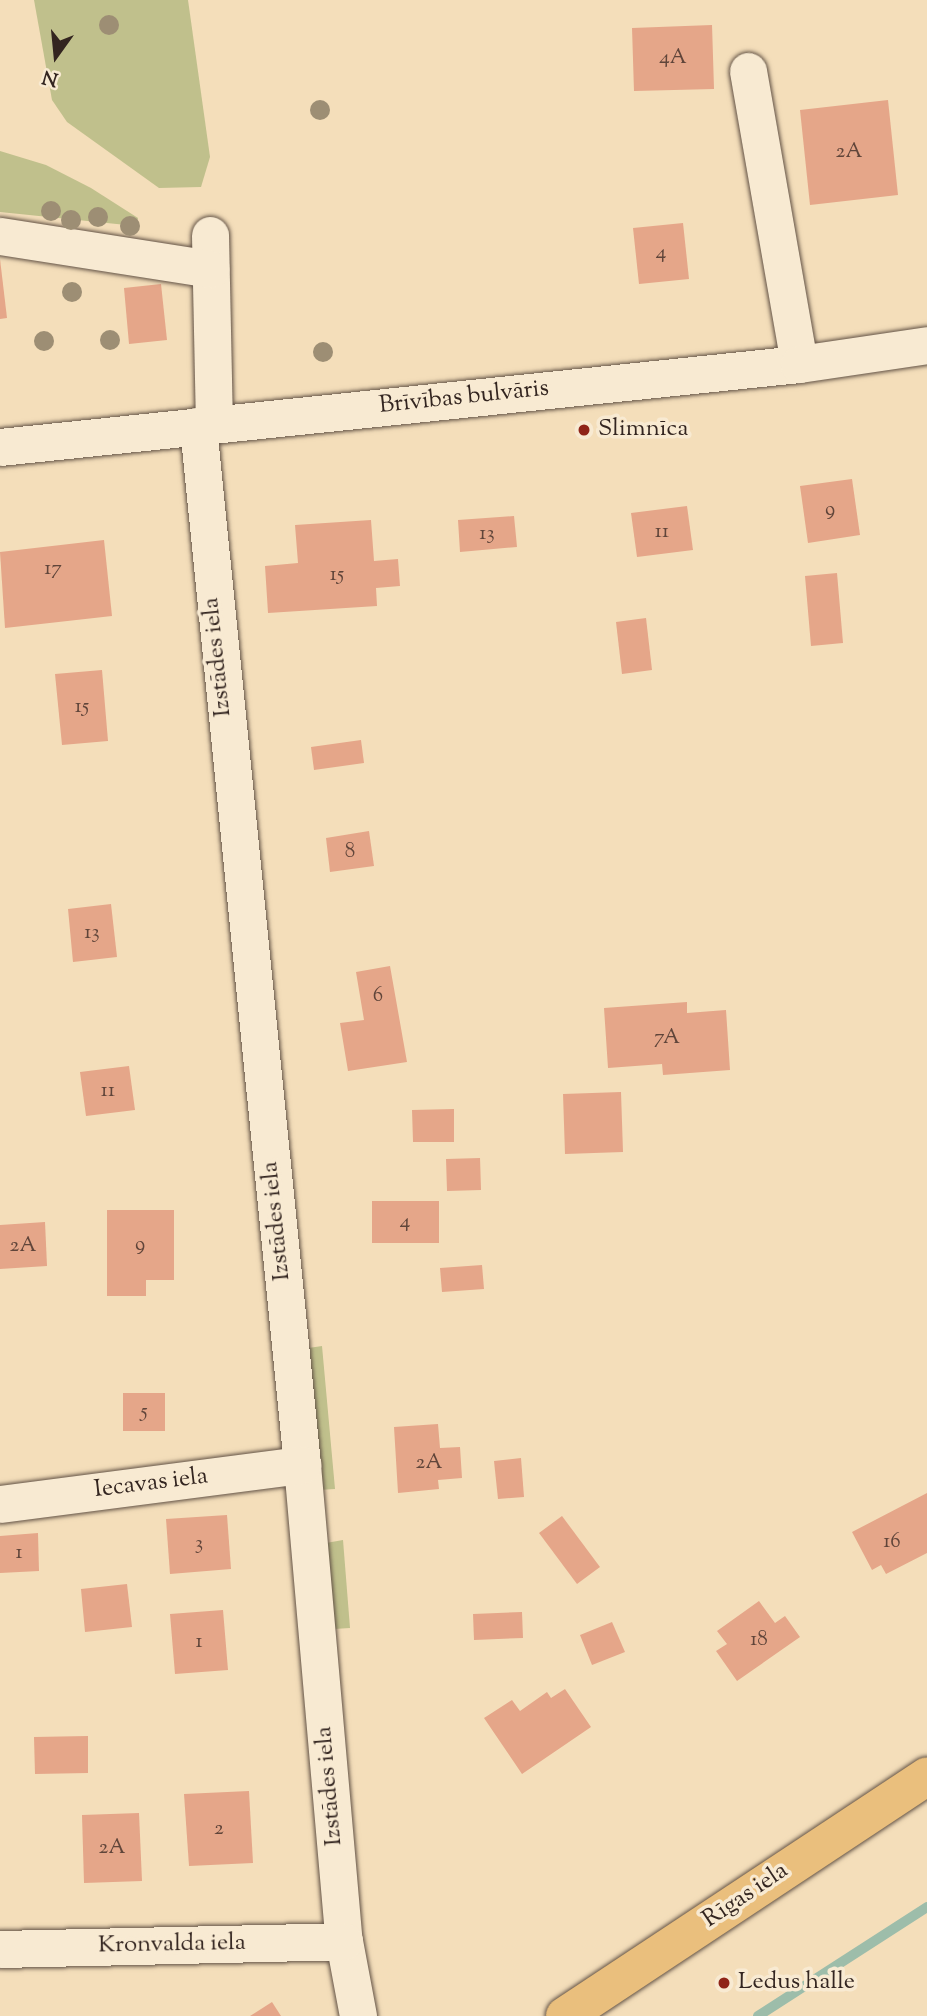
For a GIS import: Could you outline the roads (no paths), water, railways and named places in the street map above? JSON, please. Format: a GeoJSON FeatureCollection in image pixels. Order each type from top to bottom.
{"type":"FeatureCollection","features":[{"type":"Feature","properties":{"kind":"main road","name":"Rīgas iela"},"geometry":{"type":"LineString","coordinates":[[565,2016],[927,1776]]}},
{"type":"Feature","properties":{"kind":"street"},"geometry":{"type":"LineString","coordinates":[[748,71],[799,364]]}},
{"type":"Feature","properties":{"kind":"street","name":"Izstādes iela"},"geometry":{"type":"LineString","coordinates":[[0,236],[210,252],[206,425],[344,1941],[358,2016]]}},
{"type":"Feature","properties":{"kind":"street","name":"Brīvības bulvāris"},"geometry":{"type":"LineString","coordinates":[[0,447],[799,364],[927,345]]}},
{"type":"Feature","properties":{"kind":"street","name":"Iecavas iela"},"geometry":{"type":"LineString","coordinates":[[0,1504],[302,1465]]}},
{"type":"Feature","properties":{"kind":"street","name":"Kronvalda iela"},"geometry":{"type":"LineString","coordinates":[[0,1949],[344,1941]]}},
{"type":"Feature","properties":{"kind":"waterway"},"geometry":{"type":"LineString","coordinates":[[758,2016],[927,1907]]}},
{"type":"Feature","properties":{"kind":"place","name":"Slimnīca"},"geometry":{"type":"Point","coordinates":[584,430]}},
{"type":"Feature","properties":{"kind":"place","name":"Ledus halle"},"geometry":{"type":"Point","coordinates":[724,1983]}}]}
